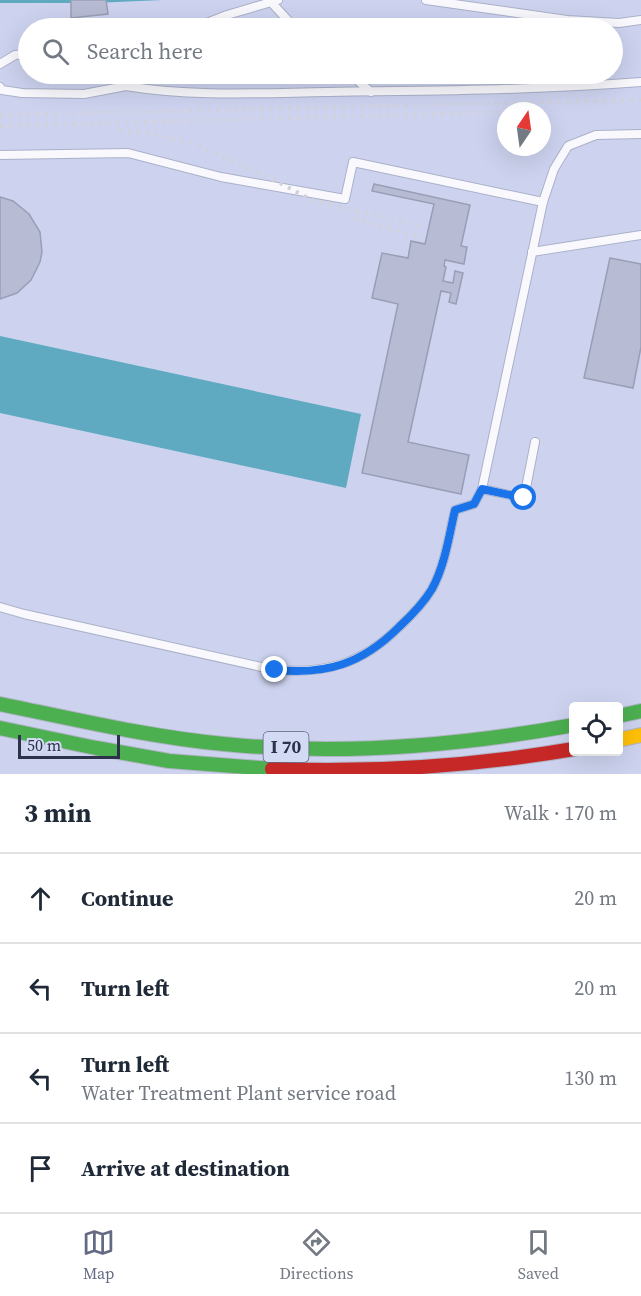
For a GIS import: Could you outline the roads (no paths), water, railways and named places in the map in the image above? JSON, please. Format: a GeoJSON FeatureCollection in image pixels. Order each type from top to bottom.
{"type":"FeatureCollection","features":[{"type":"Feature","properties":{"kind":"highway","name":"I 70"},"geometry":{"type":"LineString","coordinates":[[0,702],[141,732],[225,744],[315,749],[428,746],[530,734],[569,726]]}},
{"type":"Feature","properties":{"kind":"highway"},"geometry":{"type":"LineString","coordinates":[[623,715],[641,711]]}},
{"type":"Feature","properties":{"kind":"highway","name":"I 70"},"geometry":{"type":"LineString","coordinates":[[0,728],[132,755],[193,764],[314,773],[426,770],[538,757],[569,750]]}},
{"type":"Feature","properties":{"kind":"highway"},"geometry":{"type":"LineString","coordinates":[[623,739],[641,735]]}},
{"type":"Feature","properties":{"kind":"lane"},"geometry":{"type":"LineString","coordinates":[[426,0],[553,18]]}},
{"type":"Feature","properties":{"kind":"lane"},"geometry":{"type":"LineString","coordinates":[[219,18],[274,1],[287,18]]}},
{"type":"Feature","properties":{"kind":"lane"},"geometry":{"type":"LineString","coordinates":[[623,23],[641,20]]}},
{"type":"Feature","properties":{"kind":"lane"},"geometry":{"type":"LineString","coordinates":[[0,64],[18,55]]}},
{"type":"Feature","properties":{"kind":"lane"},"geometry":{"type":"LineString","coordinates":[[623,83],[641,82]]}},
{"type":"Feature","properties":{"kind":"lane"},"geometry":{"type":"LineString","coordinates":[[362,84],[371,92]]}},
{"type":"Feature","properties":{"kind":"lane"},"geometry":{"type":"LineString","coordinates":[[0,87],[2,90],[22,93],[84,94],[126,86],[152,90],[222,93],[371,92],[587,84]]}},
{"type":"Feature","properties":{"kind":"lane"},"geometry":{"type":"LineString","coordinates":[[0,607],[35,617],[275,670],[300,672],[323,670],[345,664],[366,654],[390,636],[420,607],[433,588],[441,566],[455,510],[474,504],[482,489],[543,202],[554,169],[568,146],[596,135],[641,134]]}},
{"type":"Feature","properties":{"kind":"lane"},"geometry":{"type":"LineString","coordinates":[[0,155],[128,153],[221,177],[345,199],[353,162],[543,202]]}},
{"type":"Feature","properties":{"kind":"lane"},"geometry":{"type":"LineString","coordinates":[[532,252],[641,235]]}},
{"type":"Feature","properties":{"kind":"lane"},"geometry":{"type":"LineString","coordinates":[[482,489],[524,498],[535,442]]}},
{"type":"Feature","properties":{"kind":"water"},"geometry":{"type":"Polygon","coordinates":[[[0,0],[163,0],[0,3],[0,0]]]}},
{"type":"Feature","properties":{"kind":"water"},"geometry":{"type":"Polygon","coordinates":[[[0,336],[361,414],[346,488],[0,413],[0,336]]]}},
{"type":"Feature","properties":{"kind":"railway"},"geometry":{"type":"LineString","coordinates":[[0,115],[641,100]]}},
{"type":"Feature","properties":{"kind":"railway"},"geometry":{"type":"LineString","coordinates":[[0,126],[497,112]]}},
{"type":"Feature","properties":{"kind":"railway"},"geometry":{"type":"LineString","coordinates":[[119,130],[148,133],[192,143],[312,200],[420,226]]}},
{"type":"Feature","properties":{"kind":"railway"},"geometry":{"type":"LineString","coordinates":[[353,219],[417,236]]}}]}
